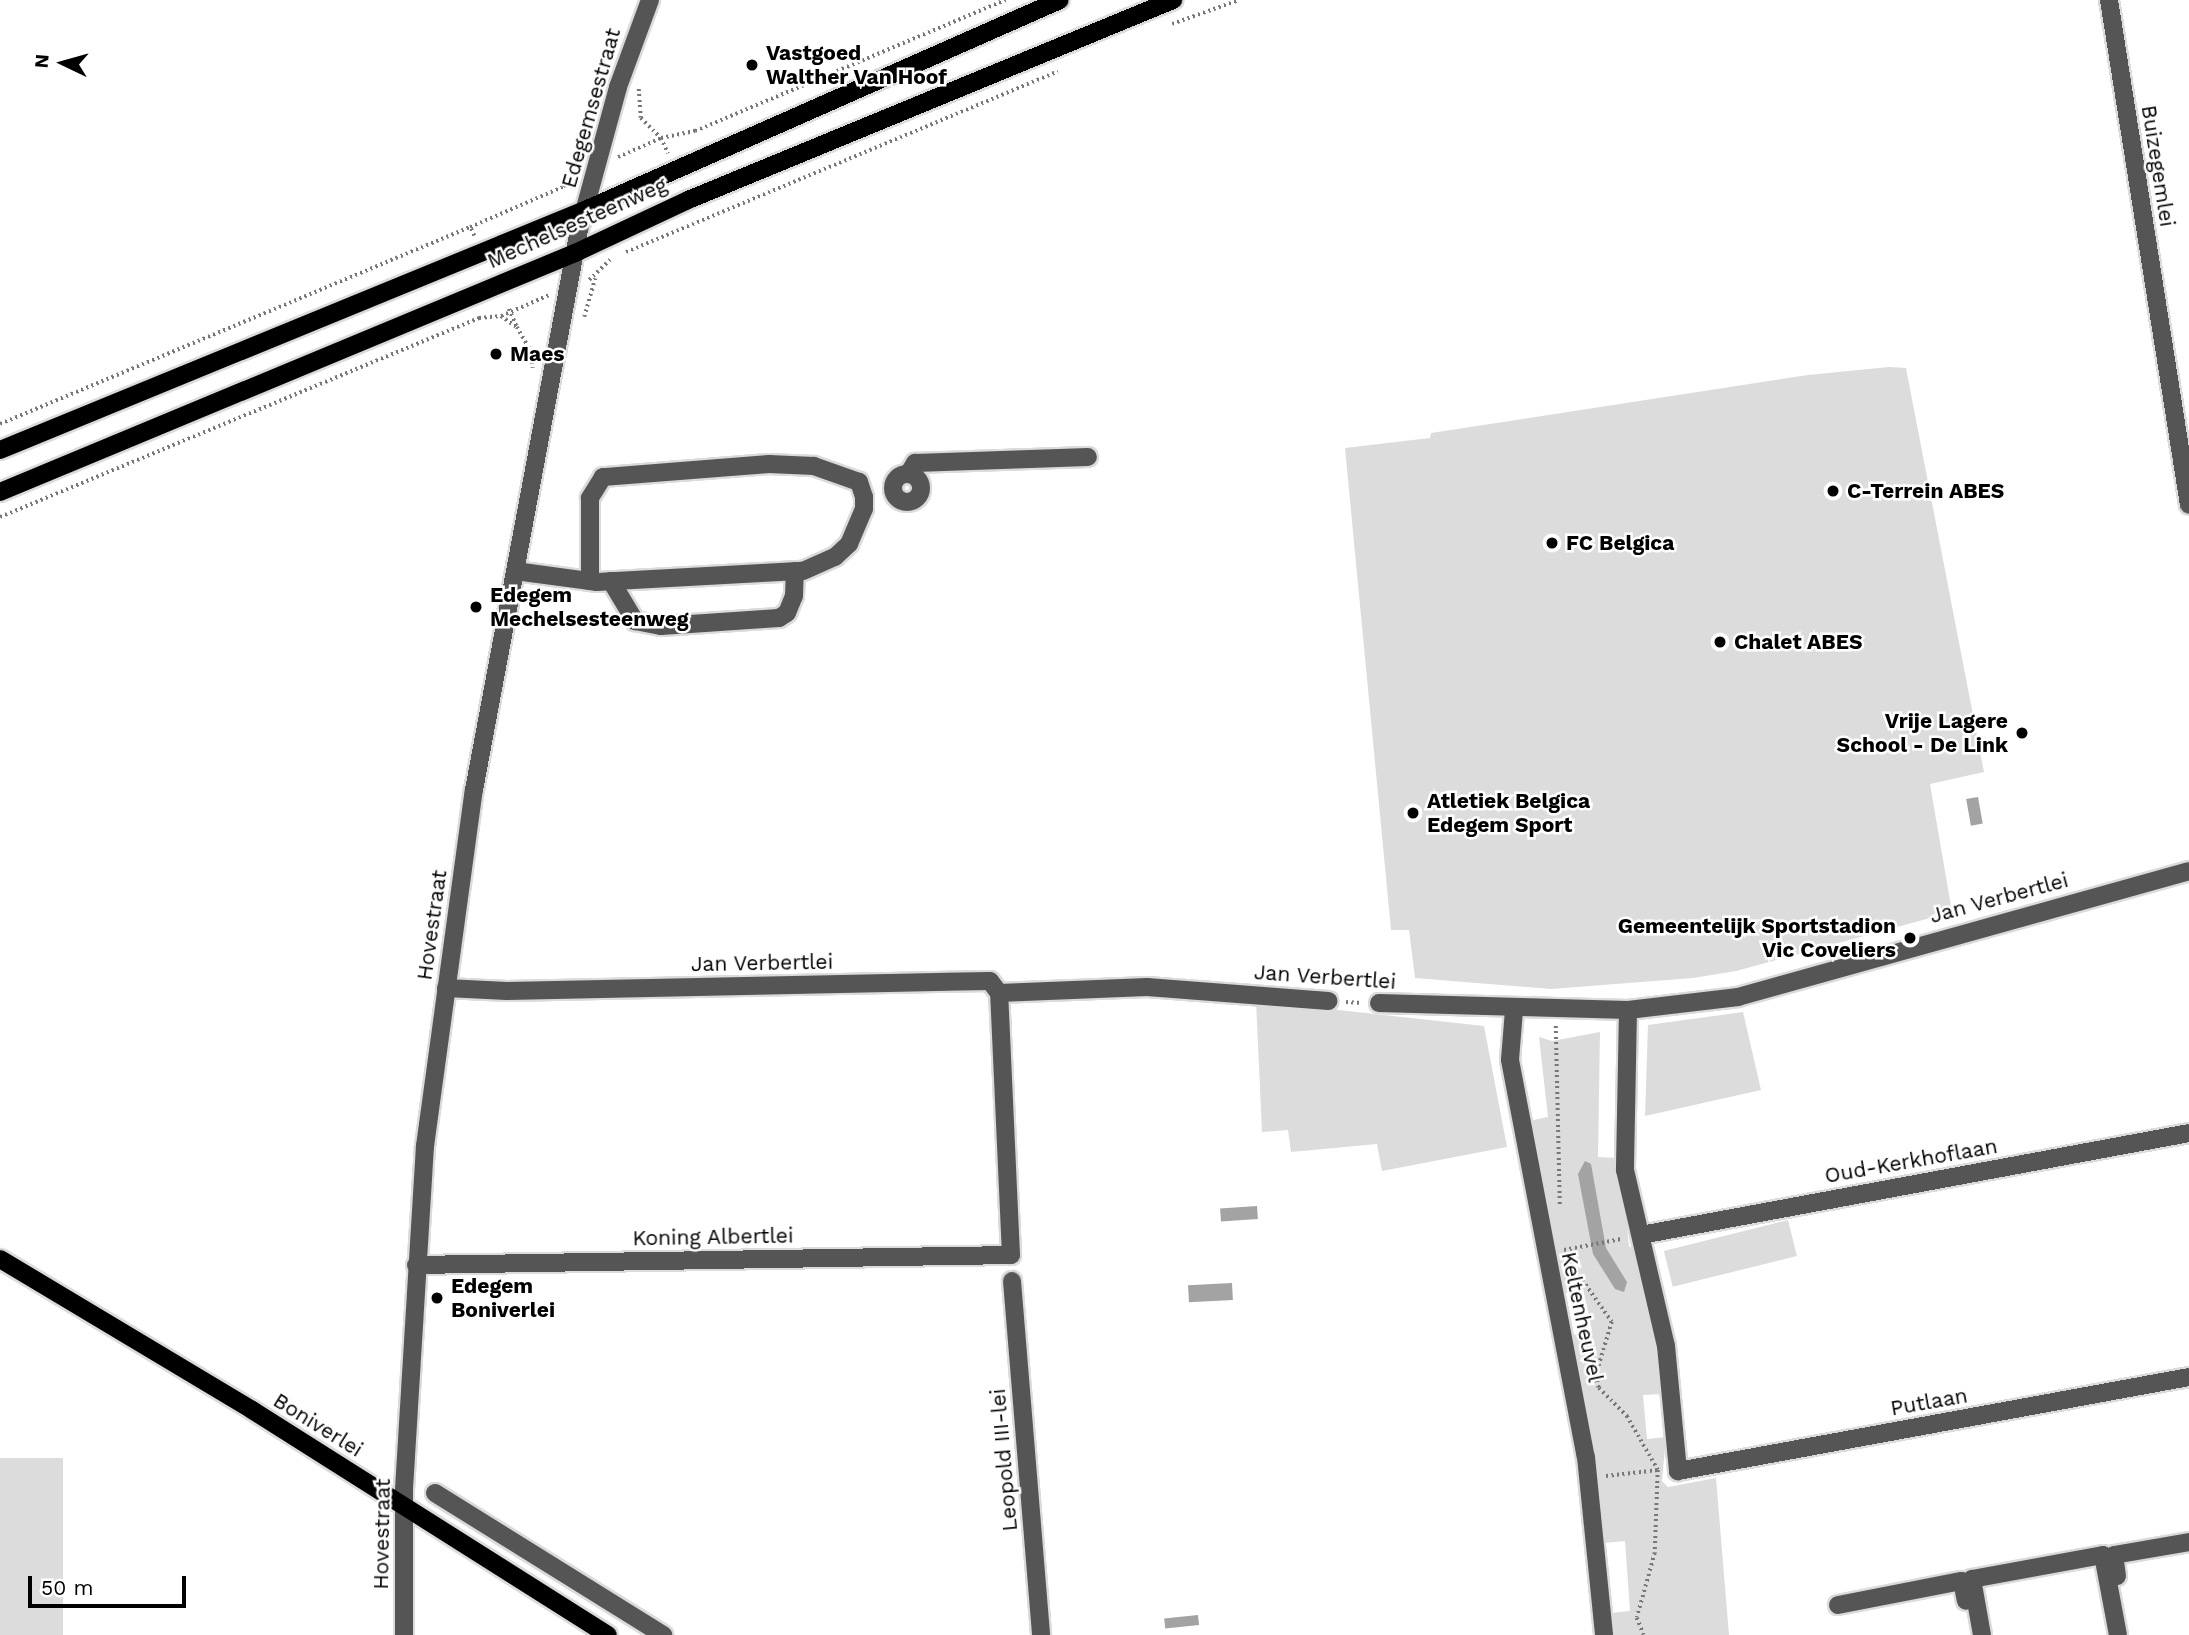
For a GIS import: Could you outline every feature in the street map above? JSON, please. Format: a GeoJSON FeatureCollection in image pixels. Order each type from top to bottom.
{"type":"FeatureCollection","features":[{"type":"Feature","properties":{"kind":"main road","name":"Mechelsesteenweg"},"geometry":{"type":"LineString","coordinates":[[0,450],[585,211],[1060,0]]}},
{"type":"Feature","properties":{"kind":"main road","name":"Mechelsesteenweg"},"geometry":{"type":"LineString","coordinates":[[0,492],[575,253],[688,200],[1173,0]]}},
{"type":"Feature","properties":{"kind":"main road","name":"Boniverlei"},"geometry":{"type":"LineString","coordinates":[[0,1259],[253,1410],[404,1510],[608,1635]]}},
{"type":"Feature","properties":{"kind":"street","name":"Edegemsestraat"},"geometry":{"type":"LineString","coordinates":[[579,230],[621,75],[650,0]]}},
{"type":"Feature","properties":{"kind":"street","name":"Buizegemlei"},"geometry":{"type":"LineString","coordinates":[[2109,0],[2189,505]]}},
{"type":"Feature","properties":{"kind":"street","name":"Hovestraat"},"geometry":{"type":"LineString","coordinates":[[404,1635],[404,1510],[416,1265],[425,1146],[474,790],[579,230]]}},
{"type":"Feature","properties":{"kind":"street"},"geometry":{"type":"LineString","coordinates":[[864,497],[904,474],[915,463],[1088,457]]}},
{"type":"Feature","properties":{"kind":"street"},"geometry":{"type":"LineString","coordinates":[[515,572],[590,581],[611,582],[795,571],[835,557],[849,544],[864,509],[864,497],[859,482],[814,466],[769,464],[603,477],[590,498],[590,581]]}},
{"type":"Feature","properties":{"kind":"street"},"geometry":{"type":"LineString","coordinates":[[611,582],[635,621],[661,626],[779,618],[787,613],[794,596],[795,571]]}},
{"type":"Feature","properties":{"kind":"street","name":"Jan Verbertlei"},"geometry":{"type":"LineString","coordinates":[[1378,1003],[1514,1010],[1628,1010],[1738,997],[2189,871]]}},
{"type":"Feature","properties":{"kind":"street","name":"Jan Verbertlei"},"geometry":{"type":"LineString","coordinates":[[446,988],[507,991],[990,981],[999,993],[1147,987],[1328,1001]]}},
{"type":"Feature","properties":{"kind":"street","name":"Koning Albertlei"},"geometry":{"type":"LineString","coordinates":[[416,1265],[1011,1255],[999,993]]}},
{"type":"Feature","properties":{"kind":"street","name":"Keltenheuvel"},"geometry":{"type":"LineString","coordinates":[[1514,1010],[1510,1060],[1540,1236],[1552,1270],[1587,1478],[1604,1635]]}},
{"type":"Feature","properties":{"kind":"street"},"geometry":{"type":"LineString","coordinates":[[1628,1010],[1625,1170],[1641,1235]]}},
{"type":"Feature","properties":{"kind":"street","name":"Oud-Kerkhoflaan"},"geometry":{"type":"LineString","coordinates":[[1641,1235],[2189,1133]]}},
{"type":"Feature","properties":{"kind":"street","name":"Putlaan"},"geometry":{"type":"LineString","coordinates":[[1641,1235],[1666,1346],[1678,1471],[2189,1377]]}},
{"type":"Feature","properties":{"kind":"street","name":"Leopold III-lei"},"geometry":{"type":"LineString","coordinates":[[1012,1280],[1041,1635]]}},
{"type":"Feature","properties":{"kind":"street"},"geometry":{"type":"LineString","coordinates":[[435,1493],[663,1635]]}},
{"type":"Feature","properties":{"kind":"street"},"geometry":{"type":"LineString","coordinates":[[2127,1635],[2114,1555],[2189,1542]]}},
{"type":"Feature","properties":{"kind":"street"},"geometry":{"type":"LineString","coordinates":[[1982,1635],[1972,1579],[2103,1555],[2118,1635]]}},
{"type":"Feature","properties":{"kind":"street"},"geometry":{"type":"LineString","coordinates":[[1838,1605],[1962,1581],[1972,1635]]}},
{"type":"Feature","properties":{"kind":"path"},"geometry":{"type":"LineString","coordinates":[[638,81],[641,118],[662,138],[673,136],[695,131],[1005,0]]}},
{"type":"Feature","properties":{"kind":"path"},"geometry":{"type":"LineString","coordinates":[[1170,24],[1239,0]]}},
{"type":"Feature","properties":{"kind":"path"},"geometry":{"type":"LineString","coordinates":[[0,516],[479,318],[501,316],[569,286],[595,279],[608,261],[1070,65]]}},
{"type":"Feature","properties":{"kind":"path"},"geometry":{"type":"LineString","coordinates":[[0,424],[470,227]]}},
{"type":"Feature","properties":{"kind":"path"},"geometry":{"type":"LineString","coordinates":[[501,316],[517,327],[531,351],[534,380]]}},
{"type":"Feature","properties":{"kind":"path","name":"Jan Verbertlei"},"geometry":{"type":"LineString","coordinates":[[1328,1001],[1378,1003]]}},
{"type":"Feature","properties":{"kind":"path"},"geometry":{"type":"LineString","coordinates":[[1556,1010],[1560,1212]]}},
{"type":"Feature","properties":{"kind":"path"},"geometry":{"type":"LineString","coordinates":[[1579,1247],[1617,1240]]}},
{"type":"Feature","properties":{"kind":"path"},"geometry":{"type":"LineString","coordinates":[[1564,1241],[1572,1268],[1612,1322],[1596,1375],[1599,1388],[1627,1416],[1658,1470],[1655,1553],[1637,1618],[1644,1635]]}},
{"type":"Feature","properties":{"kind":"path"},"geometry":{"type":"LineString","coordinates":[[1587,1478],[1658,1470]]}},
{"type":"Feature","properties":{"kind":"shaded area"},"geometry":{"type":"Polygon","coordinates":[[[1889,367],[1906,368],[1984,772],[1930,784],[1952,912],[1736,971],[1693,978],[1551,989],[1415,978],[1409,930],[1391,930],[1345,448],[1430,438],[1431,433],[1808,375],[1889,367]]]}},
{"type":"Feature","properties":{"kind":"shaded area"},"geometry":{"type":"Polygon","coordinates":[[[1978,797],[1983,824],[1971,826],[1966,799],[1978,797]]]}},
{"type":"Feature","properties":{"kind":"shaded area"},"geometry":{"type":"Polygon","coordinates":[[[1256,1001],[1484,1026],[1507,1147],[1382,1171],[1377,1144],[1291,1152],[1288,1130],[1262,1132],[1256,1001]]]}},
{"type":"Feature","properties":{"kind":"shaded area"},"geometry":{"type":"Polygon","coordinates":[[[1743,1012],[1761,1090],[1645,1116],[1648,1025],[1743,1012]]]}},
{"type":"Feature","properties":{"kind":"shaded area"},"geometry":{"type":"Polygon","coordinates":[[[1600,1032],[1598,1157],[1619,1158],[1629,1246],[1638,1252],[1661,1367],[1663,1394],[1643,1395],[1647,1439],[1666,1437],[1662,1481],[1668,1487],[1716,1478],[1729,1635],[1612,1635],[1611,1613],[1630,1611],[1625,1541],[1604,1543],[1573,1335],[1592,1331],[1583,1289],[1564,1293],[1529,1121],[1548,1117],[1539,1037],[1552,1041],[1600,1032]]]}},
{"type":"Feature","properties":{"kind":"shaded area"},"geometry":{"type":"Polygon","coordinates":[[[1585,1161],[1591,1164],[1606,1248],[1627,1282],[1624,1292],[1615,1289],[1593,1254],[1578,1174],[1585,1161]]]}},
{"type":"Feature","properties":{"kind":"shaded area"},"geometry":{"type":"Polygon","coordinates":[[[1257,1206],[1258,1219],[1221,1222],[1220,1209],[1257,1206]]]}},
{"type":"Feature","properties":{"kind":"shaded area"},"geometry":{"type":"Polygon","coordinates":[[[1788,1220],[1797,1256],[1673,1287],[1664,1251],[1788,1220]]]}},
{"type":"Feature","properties":{"kind":"shaded area"},"geometry":{"type":"Polygon","coordinates":[[[1232,1283],[1233,1300],[1189,1302],[1188,1285],[1232,1283]]]}},
{"type":"Feature","properties":{"kind":"shaded area"},"geometry":{"type":"Polygon","coordinates":[[[0,1458],[63,1458],[63,1635],[0,1635],[0,1458]]]}},
{"type":"Feature","properties":{"kind":"shaded area"},"geometry":{"type":"Polygon","coordinates":[[[1198,1615],[1199,1625],[1165,1628],[1164,1619],[1198,1615]]]}},
{"type":"Feature","properties":{"kind":"place","name":"Vastgoed Walther Van Hoof"},"geometry":{"type":"Point","coordinates":[752,65]}},
{"type":"Feature","properties":{"kind":"place","name":"Maes"},"geometry":{"type":"Point","coordinates":[496,354]}},
{"type":"Feature","properties":{"kind":"place","name":"C-Terrein ABES"},"geometry":{"type":"Point","coordinates":[1833,491]}},
{"type":"Feature","properties":{"kind":"place","name":"FC Belgica"},"geometry":{"type":"Point","coordinates":[1552,543]}},
{"type":"Feature","properties":{"kind":"place","name":"Edegem Mechelsesteenweg"},"geometry":{"type":"Point","coordinates":[476,607]}},
{"type":"Feature","properties":{"kind":"place","name":"Chalet ABES"},"geometry":{"type":"Point","coordinates":[1720,642]}},
{"type":"Feature","properties":{"kind":"place","name":"Vrije Lagere School - De Link"},"geometry":{"type":"Point","coordinates":[2022,733]}},
{"type":"Feature","properties":{"kind":"place","name":"Atletiek Belgica Edegem Sport"},"geometry":{"type":"Point","coordinates":[1413,813]}},
{"type":"Feature","properties":{"kind":"place","name":"Gemeentelijk Sportstadion Vic Coveliers"},"geometry":{"type":"Point","coordinates":[1910,938]}},
{"type":"Feature","properties":{"kind":"place","name":"Edegem Boniverlei"},"geometry":{"type":"Point","coordinates":[437,1298]}}]}
